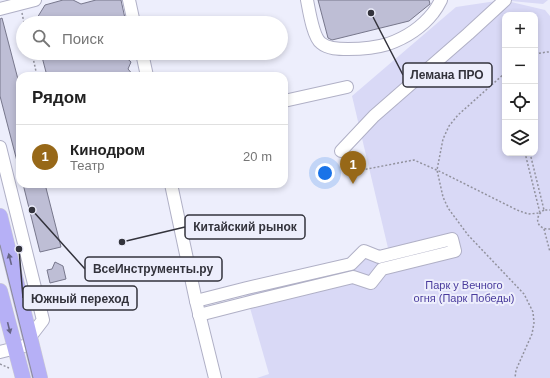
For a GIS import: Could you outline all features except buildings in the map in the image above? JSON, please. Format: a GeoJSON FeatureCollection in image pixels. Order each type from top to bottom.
{"type":"FeatureCollection","features":[{"type":"Feature","properties":{"kind":"main road"},"geometry":{"type":"LineString","coordinates":[[0,216],[40,378]]}},
{"type":"Feature","properties":{"kind":"main road"},"geometry":{"type":"LineString","coordinates":[[0,291],[7,350],[23,378]]}},
{"type":"Feature","properties":{"kind":"street"},"geometry":{"type":"LineString","coordinates":[[0,9],[35,0]]}},
{"type":"Feature","properties":{"kind":"street"},"geometry":{"type":"LineString","coordinates":[[129,0],[132,16]]}},
{"type":"Feature","properties":{"kind":"street"},"geometry":{"type":"LineString","coordinates":[[307,0],[316,36],[320,43],[339,49],[356,49],[371,48],[387,44],[403,37],[418,27],[433,13],[441,0]]}},
{"type":"Feature","properties":{"kind":"street"},"geometry":{"type":"LineString","coordinates":[[341,151],[374,116],[505,0]]}},
{"type":"Feature","properties":{"kind":"street"},"geometry":{"type":"LineString","coordinates":[[144,60],[146,72]]}},
{"type":"Feature","properties":{"kind":"street"},"geometry":{"type":"LineString","coordinates":[[288,100],[347,87]]}},
{"type":"Feature","properties":{"kind":"street"},"geometry":{"type":"LineString","coordinates":[[0,147],[3,172],[43,320],[31,340],[7,350]]}},
{"type":"Feature","properties":{"kind":"street"},"geometry":{"type":"LineString","coordinates":[[172,188],[199,315],[215,378]]}},
{"type":"Feature","properties":{"kind":"street"},"geometry":{"type":"LineString","coordinates":[[196,301],[247,288],[352,270],[371,283],[380,263],[452,239],[455,251],[380,263],[364,251],[352,270],[250,302],[199,315]]}},
{"type":"Feature","properties":{"kind":"street"},"geometry":{"type":"LineString","coordinates":[[247,288],[250,302]]}},
{"type":"Feature","properties":{"kind":"path"},"geometry":{"type":"LineString","coordinates":[[538,54],[550,52]]}},
{"type":"Feature","properties":{"kind":"path"},"geometry":{"type":"LineString","coordinates":[[34,60],[36,72]]}},
{"type":"Feature","properties":{"kind":"path"},"geometry":{"type":"LineString","coordinates":[[502,76],[458,115],[449,126],[443,139],[437,170],[442,197],[448,208],[468,235],[524,294],[533,312],[534,323],[532,334],[516,370],[515,378]]}},
{"type":"Feature","properties":{"kind":"path"},"geometry":{"type":"LineString","coordinates":[[526,156],[540,213],[538,216],[538,221],[540,226],[544,229],[550,252]]}},
{"type":"Feature","properties":{"kind":"path"},"geometry":{"type":"LineString","coordinates":[[531,156],[544,210]]}},
{"type":"Feature","properties":{"kind":"path"},"geometry":{"type":"LineString","coordinates":[[346,173],[414,160],[517,210],[528,214],[550,210]]}},
{"type":"Feature","properties":{"kind":"path"},"geometry":{"type":"LineString","coordinates":[[544,229],[550,229]]}},
{"type":"Feature","properties":{"kind":"green space","name":"Парк у Вечного огня (Парк Победы)"},"geometry":{"type":"Polygon","coordinates":[[[503,0],[545,10],[550,16],[550,378],[257,378],[269,374],[244,287],[388,248],[352,96],[456,7],[503,0]]]}},
{"type":"Feature","properties":{"kind":"green space"},"geometry":{"type":"Polygon","coordinates":[[[548,0],[543,4],[511,1],[548,0]]]}},
{"type":"Feature","properties":{"kind":"tram line"},"geometry":{"type":"LineString","coordinates":[[0,245],[33,378]]}},
{"type":"Feature","properties":{"kind":"place","name":"Лемана ПРО"},"geometry":{"type":"Point","coordinates":[371,13]}},
{"type":"Feature","properties":{"kind":"place","name":"Кинодром"},"geometry":{"type":"Point","coordinates":[353,184]}},
{"type":"Feature","properties":{"kind":"place","name":"ВсеИнструменты.ру"},"geometry":{"type":"Point","coordinates":[32,210]}},
{"type":"Feature","properties":{"kind":"place","name":"Китайский рынок"},"geometry":{"type":"Point","coordinates":[122,242]}},
{"type":"Feature","properties":{"kind":"place","name":"Южный переход"},"geometry":{"type":"Point","coordinates":[19,249]}}]}
